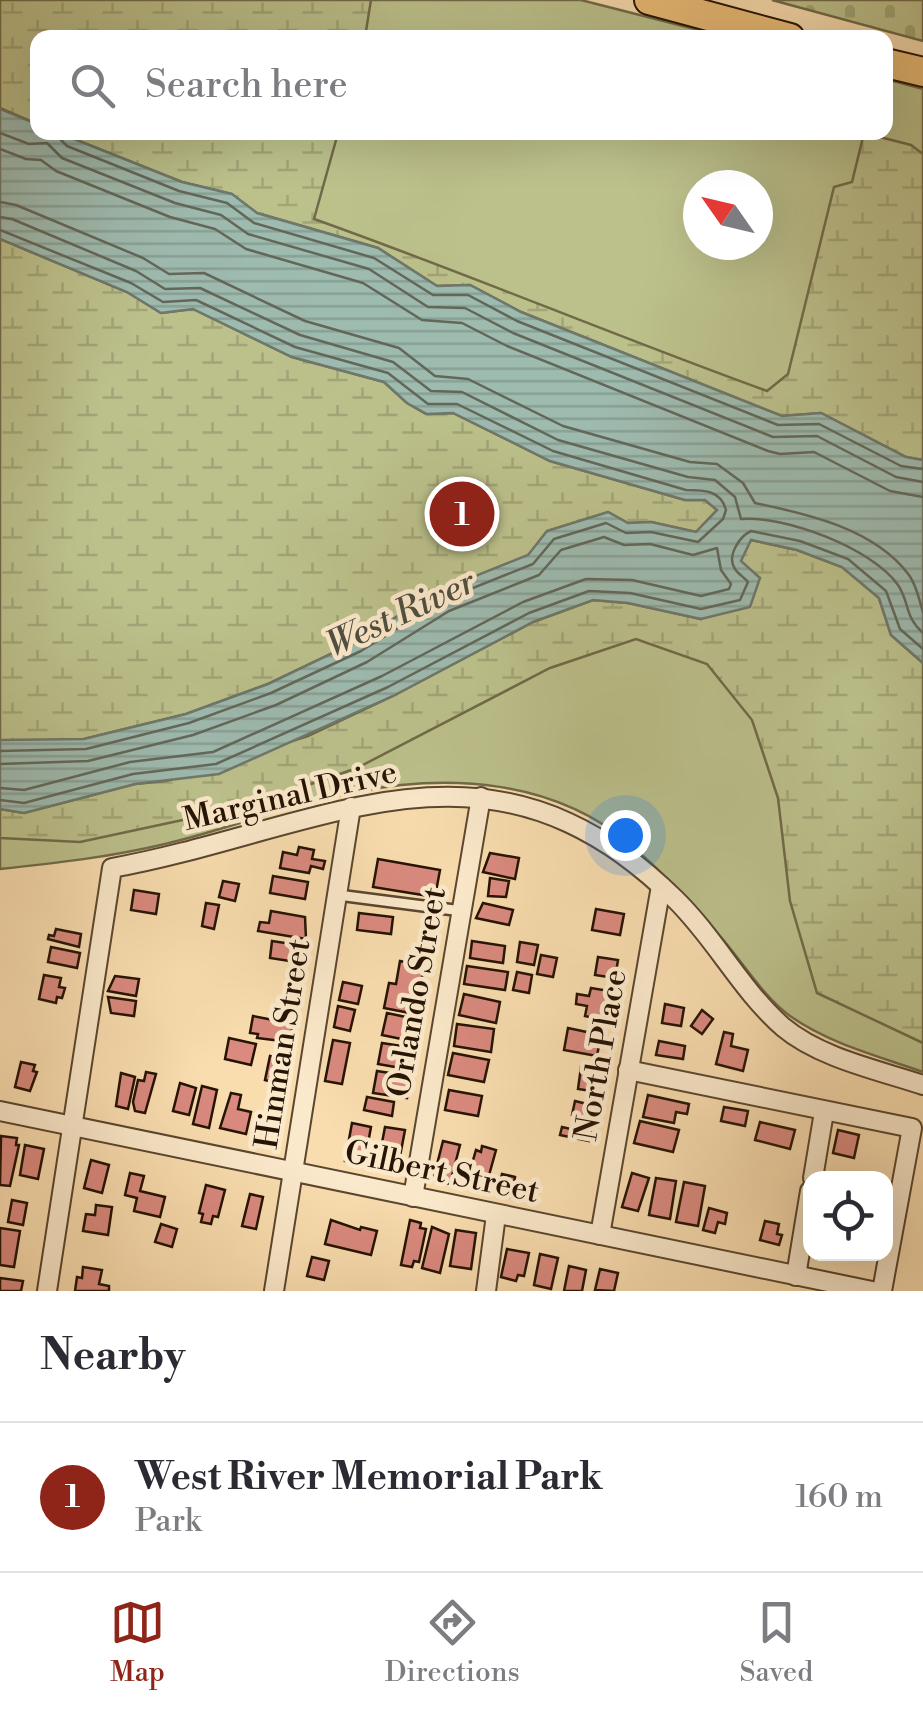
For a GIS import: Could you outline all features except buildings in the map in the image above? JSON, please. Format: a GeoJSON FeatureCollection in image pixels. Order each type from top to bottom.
{"type":"FeatureCollection","features":[{"type":"Feature","properties":{"kind":"main road"},"geometry":{"type":"LineString","coordinates":[[649,0],[760,30]]}},
{"type":"Feature","properties":{"kind":"main road"},"geometry":{"type":"LineString","coordinates":[[893,65],[923,72]]}},
{"type":"Feature","properties":{"kind":"street","name":"Marginal Drive"},"geometry":{"type":"LineString","coordinates":[[71,1126],[112,868],[351,807],[410,797],[481,797],[549,813],[586,830],[661,886],[785,1028],[843,1058],[923,1086]]}},
{"type":"Feature","properties":{"kind":"street","name":"Orlando Street"},"geometry":{"type":"LineString","coordinates":[[413,1197],[481,797]]}},
{"type":"Feature","properties":{"kind":"street","name":"Hinman Street"},"geometry":{"type":"LineString","coordinates":[[274,1291],[351,807]]}},
{"type":"Feature","properties":{"kind":"street","name":"North Place"},"geometry":{"type":"LineString","coordinates":[[600,1235],[661,886]]}},
{"type":"Feature","properties":{"kind":"street"},"geometry":{"type":"LineString","coordinates":[[628,1070],[912,1128],[882,1291]]}},
{"type":"Feature","properties":{"kind":"street","name":"Gilbert Street"},"geometry":{"type":"LineString","coordinates":[[0,1111],[872,1291]]}},
{"type":"Feature","properties":{"kind":"street"},"geometry":{"type":"LineString","coordinates":[[814,1171],[824,1112]]}},
{"type":"Feature","properties":{"kind":"street"},"geometry":{"type":"LineString","coordinates":[[47,1291],[71,1126]]}},
{"type":"Feature","properties":{"kind":"street"},"geometry":{"type":"LineString","coordinates":[[486,1291],[496,1215]]}},
{"type":"Feature","properties":{"kind":"street"},"geometry":{"type":"LineString","coordinates":[[796,1276],[803,1234]]}},
{"type":"Feature","properties":{"kind":"lane"},"geometry":{"type":"LineString","coordinates":[[338,895],[462,912]]}},
{"type":"Feature","properties":{"kind":"green space"},"geometry":{"type":"Polygon","coordinates":[[[0,0],[581,0],[699,30],[30,30],[30,140],[893,140],[893,81],[923,89],[923,1072],[838,1042],[790,1016],[691,904],[630,844],[568,806],[534,794],[464,783],[392,786],[308,803],[145,849],[0,869],[0,0]]]}},
{"type":"Feature","properties":{"kind":"green space"},"geometry":{"type":"Polygon","coordinates":[[[0,0],[371,0],[366,30],[30,30],[30,121],[0,108],[0,0]]]}},
{"type":"Feature","properties":{"kind":"green space"},"geometry":{"type":"Polygon","coordinates":[[[772,0],[923,0],[923,41],[772,0]]]}},
{"type":"Feature","properties":{"kind":"green space"},"geometry":{"type":"Polygon","coordinates":[[[77,140],[336,140],[314,219],[767,391],[788,374],[834,187],[852,182],[862,140],[911,145],[923,154],[923,460],[906,457],[821,413],[782,416],[521,312],[470,285],[437,286],[378,248],[257,213],[231,194],[182,182],[77,140]]]}},
{"type":"Feature","properties":{"kind":"green space"},"geometry":{"type":"Polygon","coordinates":[[[0,239],[127,292],[161,313],[193,309],[292,357],[384,382],[426,414],[453,413],[550,461],[685,500],[705,500],[717,510],[696,532],[651,522],[628,523],[608,512],[547,531],[529,555],[438,591],[356,642],[268,684],[186,714],[84,739],[5,742],[0,740],[0,239]]]}},
{"type":"Feature","properties":{"kind":"green space"},"geometry":{"type":"Polygon","coordinates":[[[751,540],[797,550],[842,567],[879,598],[891,635],[923,663],[923,1043],[817,993],[790,901],[778,798],[752,720],[707,664],[636,639],[550,668],[357,768],[248,806],[80,842],[0,838],[0,809],[24,813],[135,784],[166,781],[308,736],[533,622],[593,600],[628,603],[701,619],[751,540]]]}},
{"type":"Feature","properties":{"kind":"water"},"geometry":{"type":"Polygon","coordinates":[[[0,109],[30,121],[30,140],[77,140],[182,182],[232,194],[257,213],[378,248],[437,286],[470,285],[521,312],[782,416],[821,413],[906,457],[923,460],[923,663],[891,635],[879,598],[842,567],[797,550],[751,540],[741,561],[760,578],[750,607],[701,619],[628,603],[593,600],[533,622],[393,696],[219,774],[135,784],[24,813],[0,809],[0,740],[84,739],[186,714],[268,684],[356,642],[438,591],[528,555],[547,531],[608,512],[628,523],[651,522],[696,532],[717,510],[705,500],[685,500],[550,461],[453,413],[427,414],[407,403],[384,382],[292,357],[193,309],[161,313],[127,292],[0,239],[0,109]]]}},
{"type":"Feature","properties":{"kind":"place","name":"West River Memorial Park"},"geometry":{"type":"Point","coordinates":[462,514]}},
{"type":"Feature","properties":{"kind":"water label","name":"West River"},"geometry":{"type":"Point","coordinates":[401,614]}}]}
